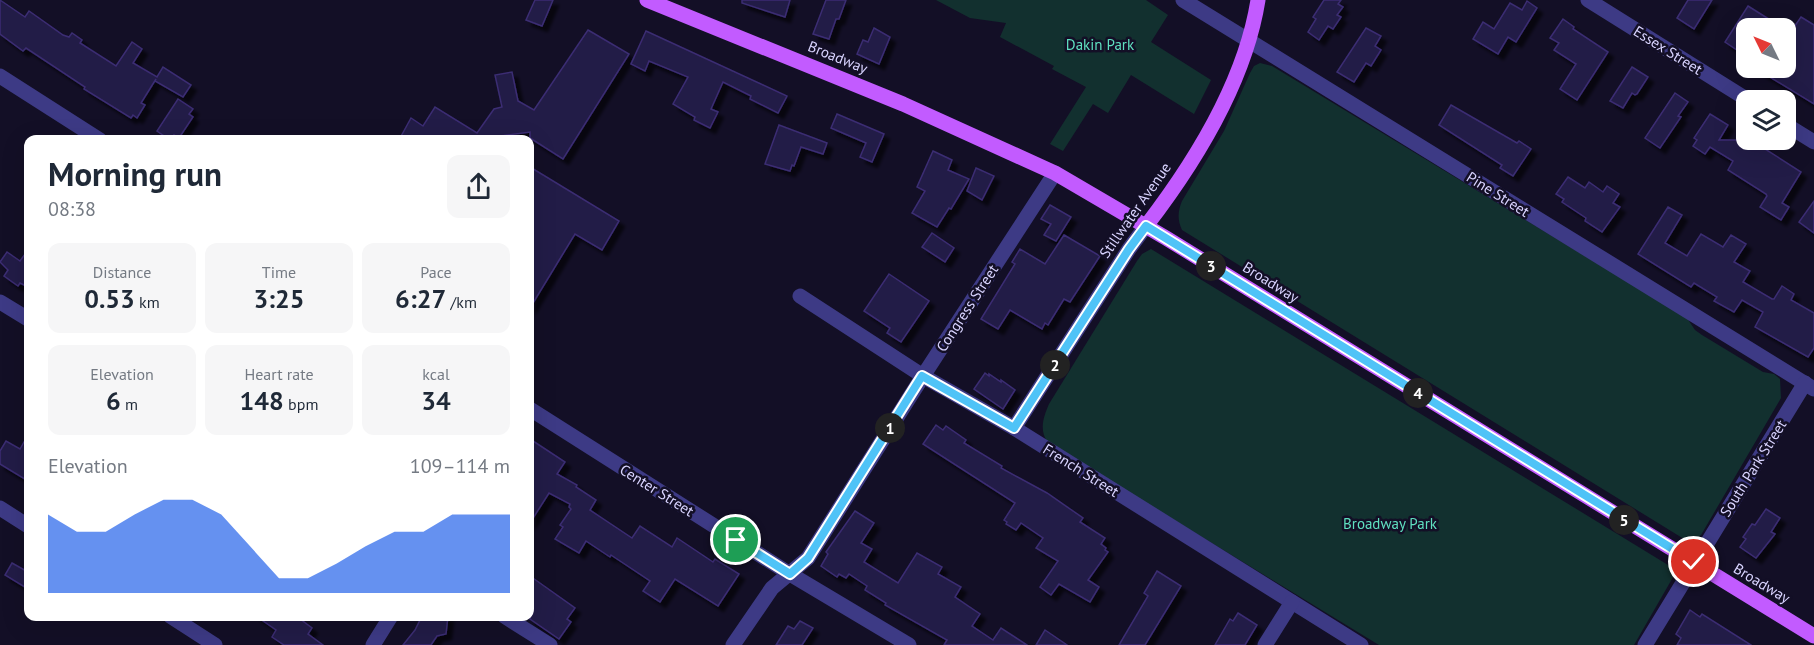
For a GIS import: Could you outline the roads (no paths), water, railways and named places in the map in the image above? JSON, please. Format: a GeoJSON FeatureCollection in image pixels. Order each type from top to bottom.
{"type":"FeatureCollection","features":[{"type":"Feature","properties":{"kind":"main road","name":"Broadway"},"geometry":{"type":"LineString","coordinates":[[647,0],[903,104],[1055,173],[1146,226],[1814,636]]}},
{"type":"Feature","properties":{"kind":"main road","name":"Stillwater Avenue"},"geometry":{"type":"LineString","coordinates":[[1146,226],[1172,194],[1228,97],[1254,26],[1258,0]]}},
{"type":"Feature","properties":{"kind":"street","name":"Pine Street"},"geometry":{"type":"LineString","coordinates":[[1183,0],[1809,386]]}},
{"type":"Feature","properties":{"kind":"street","name":"Essex Street"},"geometry":{"type":"LineString","coordinates":[[1588,0],[1736,92]]}},
{"type":"Feature","properties":{"kind":"street"},"geometry":{"type":"LineString","coordinates":[[0,76],[92,135]]}},
{"type":"Feature","properties":{"kind":"street"},"geometry":{"type":"LineString","coordinates":[[1796,131],[1814,142]]}},
{"type":"Feature","properties":{"kind":"street","name":"Congress Street"},"geometry":{"type":"LineString","coordinates":[[733,645],[772,588],[808,558],[922,376],[1055,173]]}},
{"type":"Feature","properties":{"kind":"street","name":"Stillwater Avenue"},"geometry":{"type":"LineString","coordinates":[[1014,428],[1146,226]]}},
{"type":"Feature","properties":{"kind":"street","name":"French Street"},"geometry":{"type":"LineString","coordinates":[[800,296],[922,376],[1014,428],[1361,645]]}},
{"type":"Feature","properties":{"kind":"street"},"geometry":{"type":"LineString","coordinates":[[0,302],[24,317]]}},
{"type":"Feature","properties":{"kind":"street","name":"South Park Street"},"geometry":{"type":"LineString","coordinates":[[1645,645],[1694,562],[1809,386]]}},
{"type":"Feature","properties":{"kind":"street","name":"Center Street"},"geometry":{"type":"LineString","coordinates":[[534,412],[790,574],[909,645]]}},
{"type":"Feature","properties":{"kind":"street"},"geometry":{"type":"LineString","coordinates":[[0,508],[24,523]]}},
{"type":"Feature","properties":{"kind":"street"},"geometry":{"type":"LineString","coordinates":[[1265,645],[1292,602]]}},
{"type":"Feature","properties":{"kind":"street"},"geometry":{"type":"LineString","coordinates":[[178,621],[215,645]]}},
{"type":"Feature","properties":{"kind":"street"},"geometry":{"type":"LineString","coordinates":[[373,645],[388,621]]}},
{"type":"Feature","properties":{"kind":"street"},"geometry":{"type":"LineString","coordinates":[[512,621],[550,645]]}},
{"type":"Feature","properties":{"kind":"park label","name":"Dakin Park"},"geometry":{"type":"Point","coordinates":[1100,44]}},
{"type":"Feature","properties":{"kind":"park label","name":"Broadway Park"},"geometry":{"type":"Point","coordinates":[1390,523]}}]}
